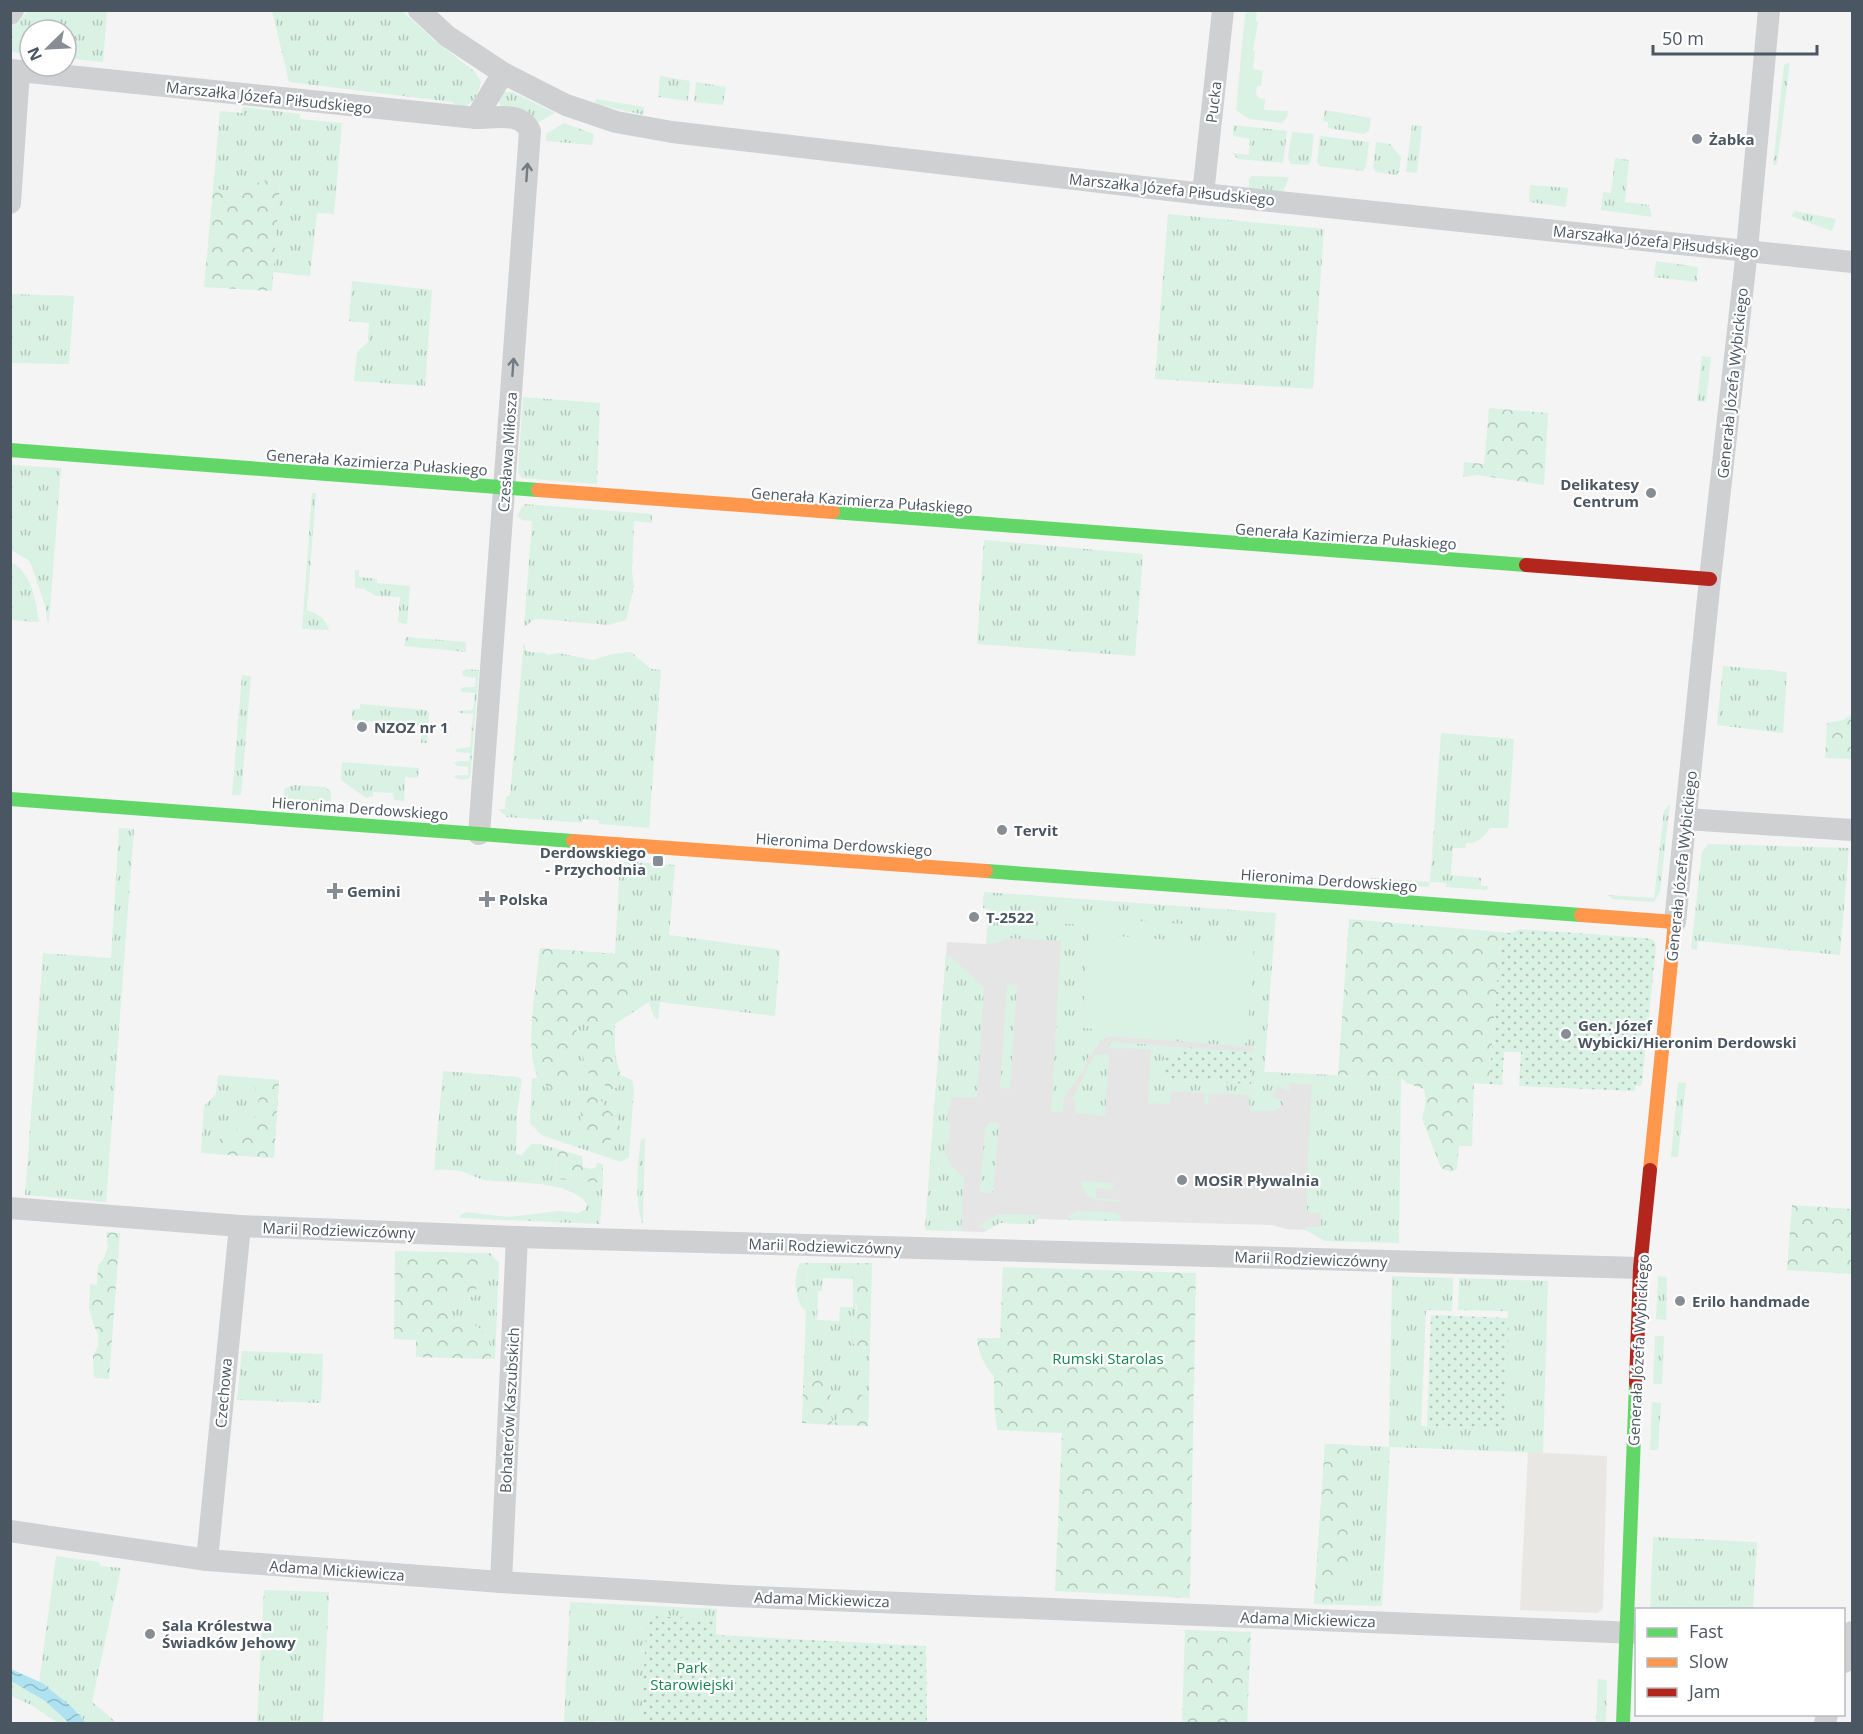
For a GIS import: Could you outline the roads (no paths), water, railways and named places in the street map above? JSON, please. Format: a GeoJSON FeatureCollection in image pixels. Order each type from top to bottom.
{"type":"FeatureCollection","features":[{"type":"Feature","properties":{"kind":"street","name":"Marszałka Józefa Piłsudskiego"},"geometry":{"type":"LineString","coordinates":[[419,10],[447,36],[503,74],[566,105],[616,122],[672,132],[1203,194],[1852,262]]}},
{"type":"Feature","properties":{"kind":"street","name":"Pucka"},"geometry":{"type":"LineString","coordinates":[[1203,194],[1224,10]]}},
{"type":"Feature","properties":{"kind":"street","name":"Generała Józefa Wybickiego"},"geometry":{"type":"LineString","coordinates":[[1623,1724],[1631,1633],[1640,1268],[1710,579],[1747,250],[1769,10]]}},
{"type":"Feature","properties":{"kind":"street","name":"Marszałka Józefa Piłsudskiego"},"geometry":{"type":"LineString","coordinates":[[15,70],[476,118]]}},
{"type":"Feature","properties":{"kind":"street"},"geometry":{"type":"LineString","coordinates":[[10,203],[15,70]]}},
{"type":"Feature","properties":{"kind":"street"},"geometry":{"type":"LineString","coordinates":[[476,118],[503,74]]}},
{"type":"Feature","properties":{"kind":"street","name":"Czesława Miłosza"},"geometry":{"type":"LineString","coordinates":[[476,118],[516,117],[526,123],[530,131],[479,834]]}},
{"type":"Feature","properties":{"kind":"street","name":"Generała Kazimierza Pułaskiego"},"geometry":{"type":"LineString","coordinates":[[10,450],[1710,579]]}},
{"type":"Feature","properties":{"kind":"street","name":"Hieronima Derdowskiego"},"geometry":{"type":"LineString","coordinates":[[10,799],[1676,922]]}},
{"type":"Feature","properties":{"kind":"street"},"geometry":{"type":"LineString","coordinates":[[1686,819],[1852,830]]}},
{"type":"Feature","properties":{"kind":"street","name":"Marii Rodziewiczówny"},"geometry":{"type":"LineString","coordinates":[[10,1208],[240,1226],[517,1237],[1640,1268]]}},
{"type":"Feature","properties":{"kind":"street","name":"Czechowa"},"geometry":{"type":"LineString","coordinates":[[207,1560],[240,1226]]}},
{"type":"Feature","properties":{"kind":"street","name":"Bohaterów Kaszubskich"},"geometry":{"type":"LineString","coordinates":[[501,1582],[517,1237]]}},
{"type":"Feature","properties":{"kind":"street","name":"Adama Mickiewicza"},"geometry":{"type":"LineString","coordinates":[[10,1531],[207,1560],[501,1582],[734,1596],[1631,1633]]}},
{"type":"Feature","properties":{"kind":"water"},"geometry":{"type":"Polygon","coordinates":[[[11,1669],[42,1683],[72,1707],[86,1723],[69,1723],[45,1701],[11,1681],[11,1669]]]}},
{"type":"Feature","properties":{"kind":"place","name":"Żabka"},"geometry":{"type":"Point","coordinates":[1697,139]}},
{"type":"Feature","properties":{"kind":"place","name":"Delikatesy Centrum"},"geometry":{"type":"Point","coordinates":[1651,493]}},
{"type":"Feature","properties":{"kind":"place","name":"NZOZ nr 1"},"geometry":{"type":"Point","coordinates":[362,727]}},
{"type":"Feature","properties":{"kind":"place","name":"Tervit"},"geometry":{"type":"Point","coordinates":[1002,830]}},
{"type":"Feature","properties":{"kind":"place","name":"Derdowskiego - Przychodnia"},"geometry":{"type":"Point","coordinates":[658,861]}},
{"type":"Feature","properties":{"kind":"place","name":"Gemini"},"geometry":{"type":"Point","coordinates":[335,891]}},
{"type":"Feature","properties":{"kind":"place","name":"Polska"},"geometry":{"type":"Point","coordinates":[487,899]}},
{"type":"Feature","properties":{"kind":"place","name":"T-2522"},"geometry":{"type":"Point","coordinates":[974,917]}},
{"type":"Feature","properties":{"kind":"place","name":"Gen. Józef Wybicki/Hieronim Derdowski"},"geometry":{"type":"Point","coordinates":[1566,1034]}},
{"type":"Feature","properties":{"kind":"place","name":"MOSiR Pływalnia"},"geometry":{"type":"Point","coordinates":[1182,1180]}},
{"type":"Feature","properties":{"kind":"place","name":"Erilo handmade"},"geometry":{"type":"Point","coordinates":[1680,1301]}},
{"type":"Feature","properties":{"kind":"place","name":"Sala Królestwa Świadków Jehowy"},"geometry":{"type":"Point","coordinates":[150,1634]}},
{"type":"Feature","properties":{"kind":"park label","name":"Rumski Starolas"},"geometry":{"type":"Point","coordinates":[1108,1358]}},
{"type":"Feature","properties":{"kind":"park label","name":"Park Starowiejski"},"geometry":{"type":"Point","coordinates":[692,1676]}}]}
